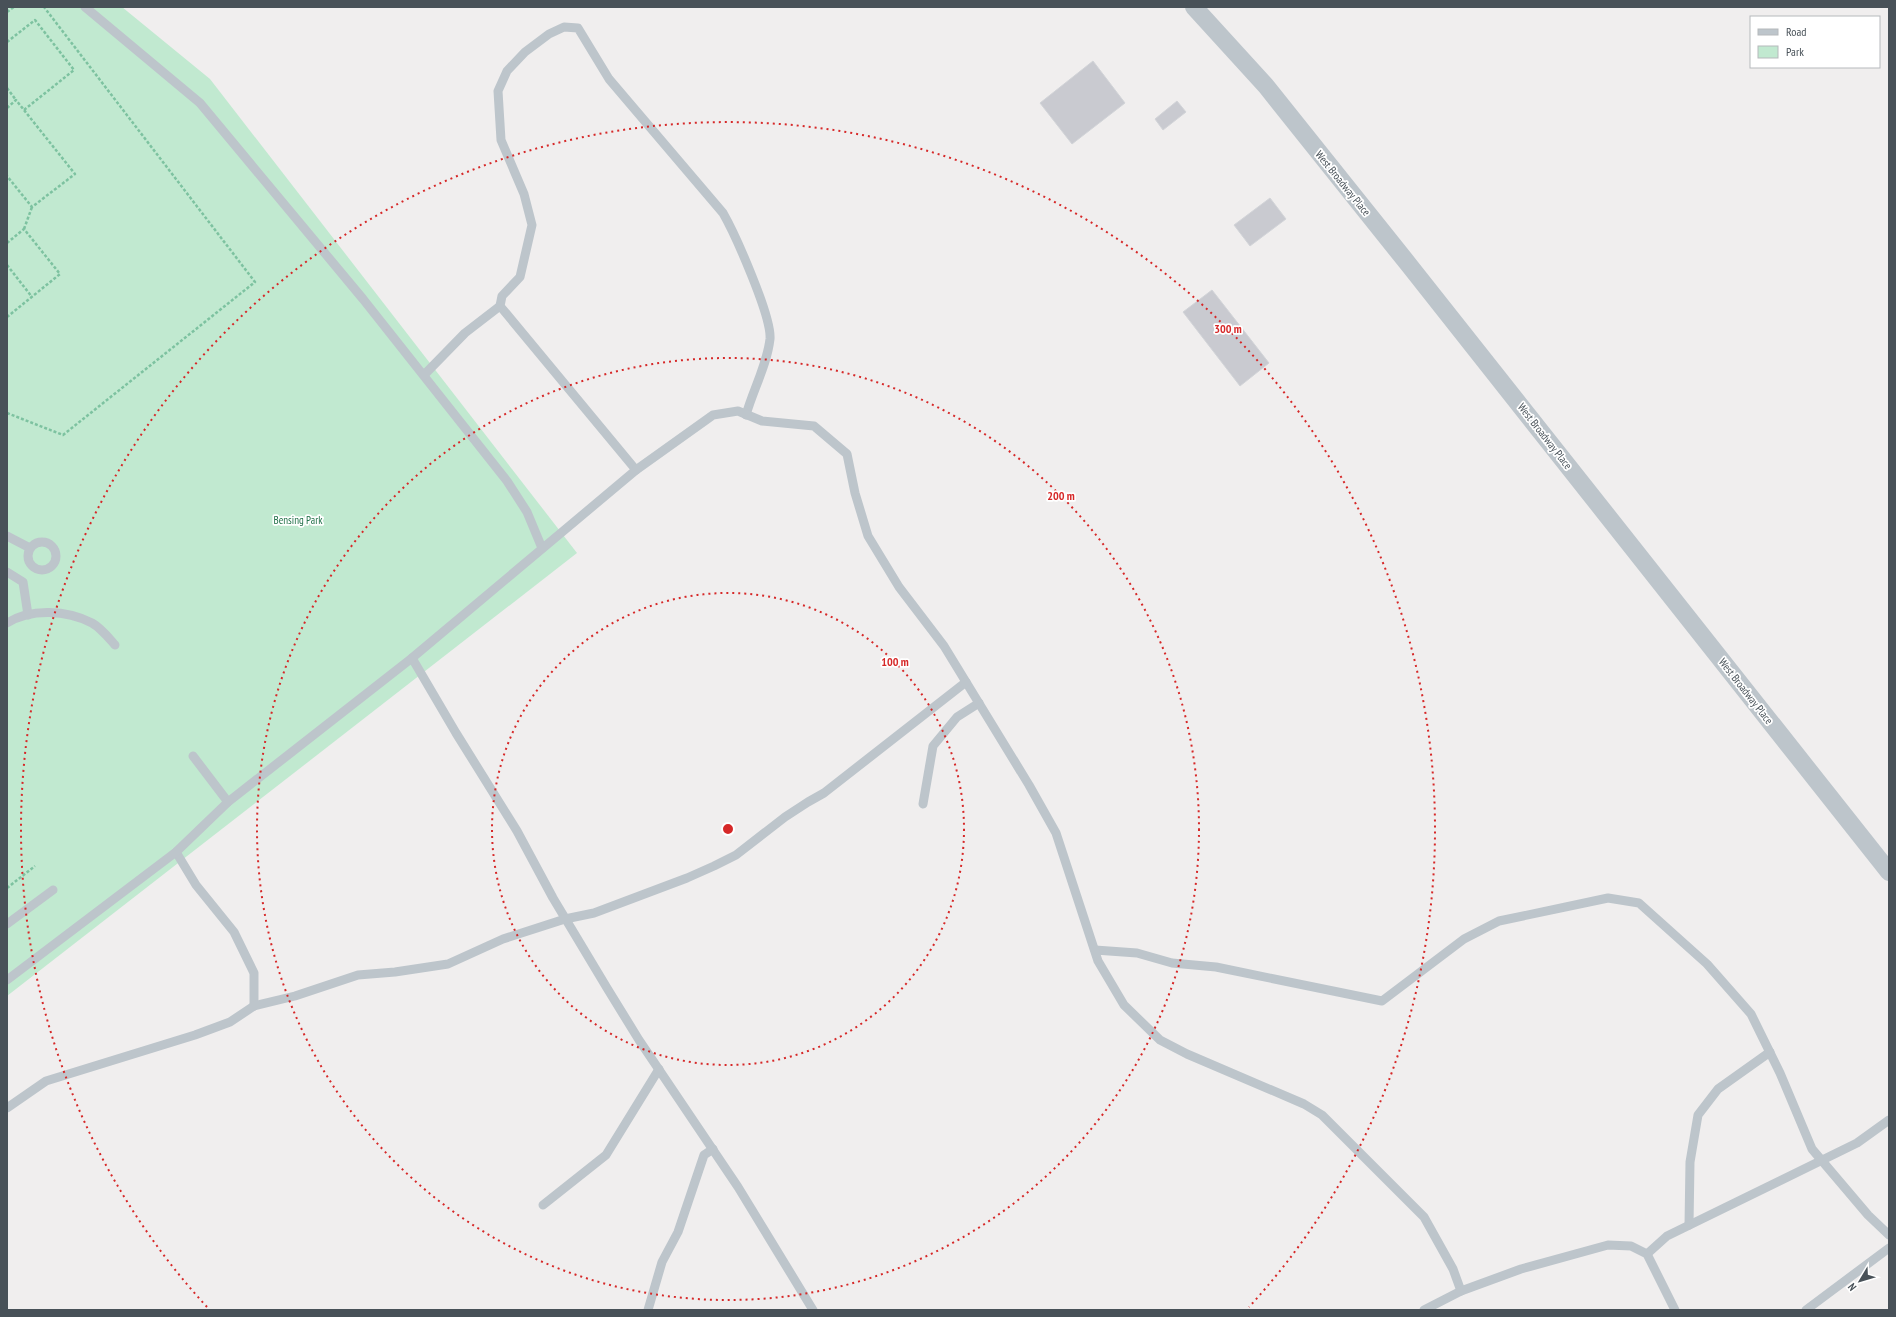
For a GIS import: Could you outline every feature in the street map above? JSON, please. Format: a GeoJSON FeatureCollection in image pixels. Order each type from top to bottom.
{"type":"FeatureCollection","features":[{"type":"Feature","properties":{"kind":"street","name":"West Broadway Place"},"geometry":{"type":"LineString","coordinates":[[1194,7],[1266,86],[1889,872]]}},
{"type":"Feature","properties":{"kind":"lane"},"geometry":{"type":"LineString","coordinates":[[85,7],[200,103],[363,299],[507,481],[527,512],[542,548]]}},
{"type":"Feature","properties":{"kind":"lane"},"geometry":{"type":"LineString","coordinates":[[424,375],[465,333],[500,306],[502,296],[520,277],[532,225],[524,194],[500,140],[498,91],[507,71],[525,52],[549,34],[564,27],[578,28],[609,79],[723,213],[734,232],[763,308],[770,337],[764,362],[753,390],[746,415]]}},
{"type":"Feature","properties":{"kind":"lane"},"geometry":{"type":"LineString","coordinates":[[500,306],[636,470]]}},
{"type":"Feature","properties":{"kind":"lane"},"geometry":{"type":"LineString","coordinates":[[7,980],[176,852],[228,802],[412,658],[636,470],[713,415],[738,411],[762,421],[814,426],[847,454],[855,493],[868,536],[899,587],[944,646],[1056,833],[1098,961],[1124,1005],[1160,1040],[1187,1054],[1304,1104],[1322,1115],[1424,1217],[1453,1269],[1461,1291]]}},
{"type":"Feature","properties":{"kind":"lane"},"geometry":{"type":"LineString","coordinates":[[7,536],[30,548]]}},
{"type":"Feature","properties":{"kind":"lane"},"geometry":{"type":"LineString","coordinates":[[7,572],[23,582],[28,615]]}},
{"type":"Feature","properties":{"kind":"lane"},"geometry":{"type":"LineString","coordinates":[[7,623],[28,615],[48,612],[79,617],[93,624],[114,645]]}},
{"type":"Feature","properties":{"kind":"lane"},"geometry":{"type":"LineString","coordinates":[[412,658],[456,733],[517,831],[565,919],[639,1040],[738,1187],[813,1310]]}},
{"type":"Feature","properties":{"kind":"lane"},"geometry":{"type":"LineString","coordinates":[[7,1108],[46,1081],[195,1035],[230,1022],[254,1006],[295,996],[358,975],[395,972],[448,964],[503,939],[565,919],[601,910],[708,869],[736,855],[785,817],[824,793],[966,682]]}},
{"type":"Feature","properties":{"kind":"lane"},"geometry":{"type":"LineString","coordinates":[[923,804],[933,746],[957,717],[979,703]]}},
{"type":"Feature","properties":{"kind":"lane"},"geometry":{"type":"LineString","coordinates":[[193,756],[228,802]]}},
{"type":"Feature","properties":{"kind":"lane"},"geometry":{"type":"LineString","coordinates":[[176,852],[196,885],[234,932],[254,973],[254,1006]]}},
{"type":"Feature","properties":{"kind":"lane"},"geometry":{"type":"LineString","coordinates":[[7,924],[52,890]]}},
{"type":"Feature","properties":{"kind":"lane"},"geometry":{"type":"LineString","coordinates":[[1094,950],[1137,953],[1172,963],[1216,966],[1382,1001],[1464,939],[1499,921],[1608,898],[1638,903],[1706,964],[1751,1014],[1770,1052],[1812,1149],[1868,1215],[1889,1235]]}},
{"type":"Feature","properties":{"kind":"lane"},"geometry":{"type":"LineString","coordinates":[[1689,1225],[1690,1162],[1698,1115],[1718,1089],[1770,1052]]}},
{"type":"Feature","properties":{"kind":"lane"},"geometry":{"type":"LineString","coordinates":[[543,1205],[606,1155],[659,1069]]}},
{"type":"Feature","properties":{"kind":"lane"},"geometry":{"type":"LineString","coordinates":[[1647,1254],[1667,1236],[1857,1143],[1889,1120]]}},
{"type":"Feature","properties":{"kind":"lane"},"geometry":{"type":"LineString","coordinates":[[648,1310],[662,1262],[678,1232],[704,1155],[713,1149]]}},
{"type":"Feature","properties":{"kind":"lane"},"geometry":{"type":"LineString","coordinates":[[1424,1310],[1461,1291],[1521,1269],[1608,1245],[1632,1246],[1647,1254],[1675,1310]]}},
{"type":"Feature","properties":{"kind":"lane"},"geometry":{"type":"LineString","coordinates":[[1806,1310],[1816,1307],[1889,1248]]}},
{"type":"Feature","properties":{"kind":"path"},"geometry":{"type":"LineString","coordinates":[[7,12],[14,7]]}},
{"type":"Feature","properties":{"kind":"path"},"geometry":{"type":"LineString","coordinates":[[7,413],[63,435],[255,282],[44,7]]}},
{"type":"Feature","properties":{"kind":"path"},"geometry":{"type":"LineString","coordinates":[[7,42],[35,20],[74,70],[24,110]]}},
{"type":"Feature","properties":{"kind":"path"},"geometry":{"type":"LineString","coordinates":[[7,88],[75,174],[32,207],[24,229],[8,241]]}},
{"type":"Feature","properties":{"kind":"path"},"geometry":{"type":"LineString","coordinates":[[7,108],[16,100]]}},
{"type":"Feature","properties":{"kind":"path"},"geometry":{"type":"LineString","coordinates":[[7,176],[32,207]]}},
{"type":"Feature","properties":{"kind":"path"},"geometry":{"type":"LineString","coordinates":[[7,317],[60,274],[24,229]]}},
{"type":"Feature","properties":{"kind":"path"},"geometry":{"type":"LineString","coordinates":[[7,265],[32,297]]}},
{"type":"Feature","properties":{"kind":"path"},"geometry":{"type":"LineString","coordinates":[[7,888],[35,866]]}},
{"type":"Feature","properties":{"kind":"green space","name":"Bensing Park"},"geometry":{"type":"Polygon","coordinates":[[[7,7],[122,7],[210,79],[577,553],[7,996],[7,7]]]}},
{"type":"Feature","properties":{"kind":"building"},"geometry":{"type":"Polygon","coordinates":[[[1093,61],[1125,103],[1072,144],[1040,103],[1093,61]]]}},
{"type":"Feature","properties":{"kind":"building"},"geometry":{"type":"Polygon","coordinates":[[[1177,101],[1186,112],[1163,130],[1155,119],[1177,101]]]}},
{"type":"Feature","properties":{"kind":"building"},"geometry":{"type":"Polygon","coordinates":[[[1270,198],[1286,219],[1250,246],[1234,225],[1270,198]]]}},
{"type":"Feature","properties":{"kind":"building"},"geometry":{"type":"Polygon","coordinates":[[[1212,290],[1269,363],[1240,386],[1183,312],[1212,290]]]}}]}
